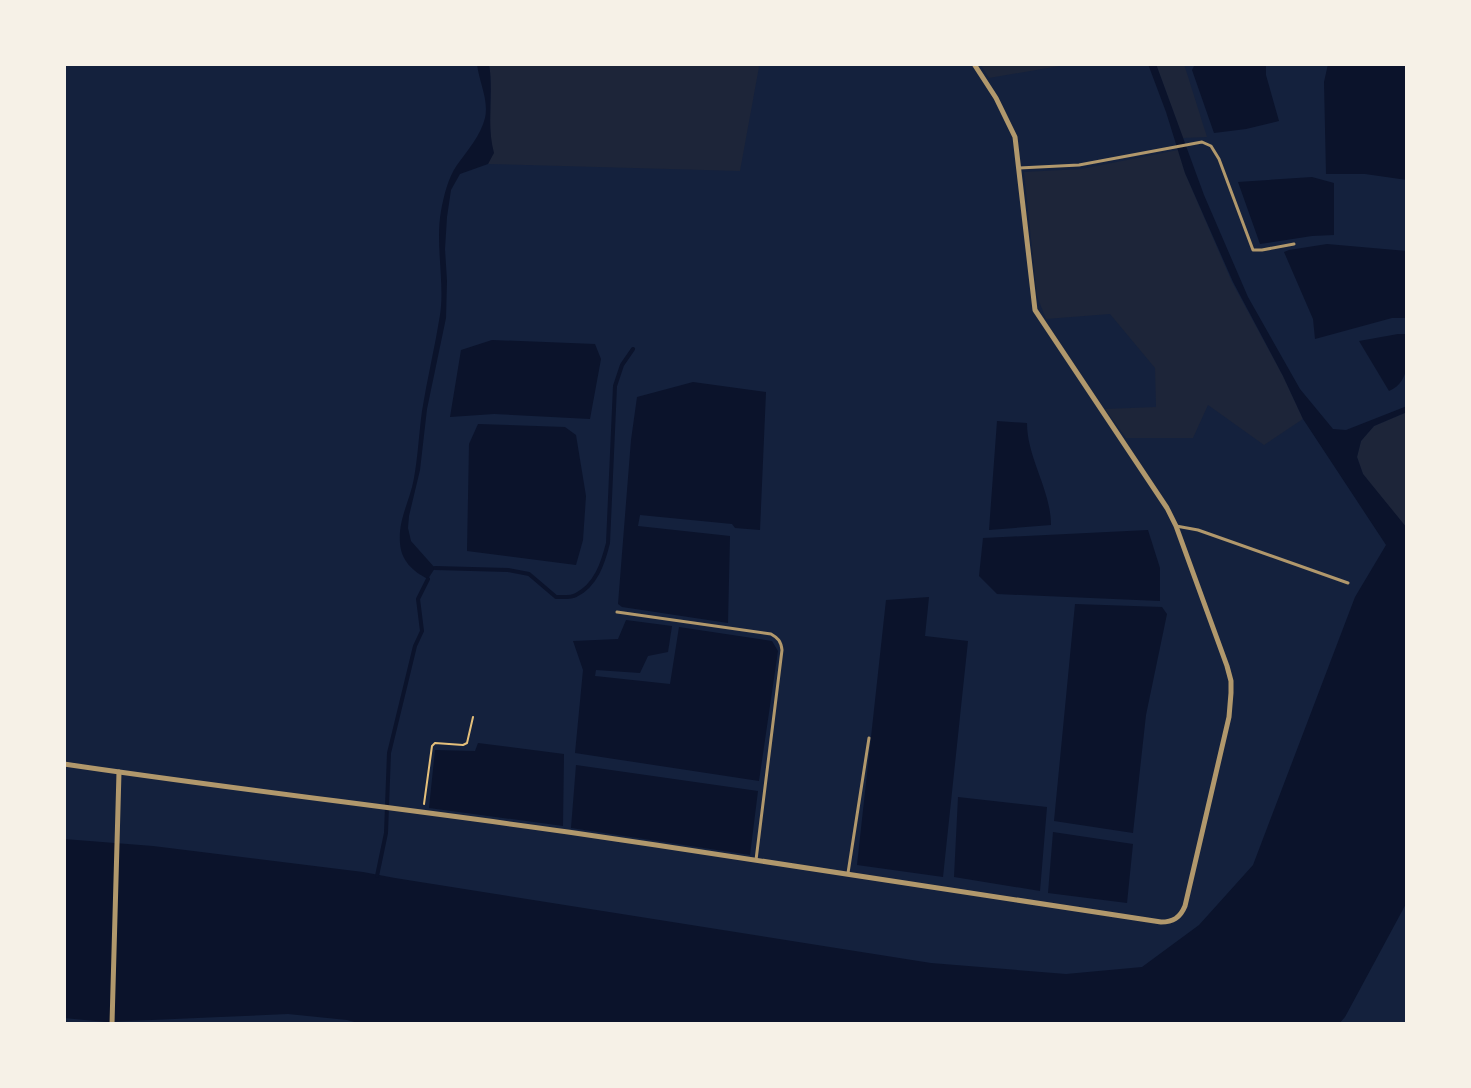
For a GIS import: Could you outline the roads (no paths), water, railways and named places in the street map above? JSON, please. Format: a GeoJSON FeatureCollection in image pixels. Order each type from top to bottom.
{"type":"FeatureCollection","features":[{"type":"Feature","properties":{"kind":"street"},"geometry":{"type":"LineString","coordinates":[[64,764],[572,833],[1161,922],[1176,919],[1185,906],[1229,717],[1231,693],[1227,666],[1167,508],[1037,314],[1015,137],[996,98],[974,64]]}},
{"type":"Feature","properties":{"kind":"street"},"geometry":{"type":"LineString","coordinates":[[112,1024],[119,772]]}},
{"type":"Feature","properties":{"kind":"lane"},"geometry":{"type":"LineString","coordinates":[[1019,168],[1079,165],[1202,142],[1211,146],[1219,159],[1253,250],[1294,244]]}},
{"type":"Feature","properties":{"kind":"lane"},"geometry":{"type":"LineString","coordinates":[[1176,526],[1198,530],[1348,583]]}},
{"type":"Feature","properties":{"kind":"lane"},"geometry":{"type":"LineString","coordinates":[[617,612],[778,637],[782,650],[756,861]]}},
{"type":"Feature","properties":{"kind":"lane"},"geometry":{"type":"LineString","coordinates":[[848,873],[869,738]]}},
{"type":"Feature","properties":{"kind":"waterway"},"geometry":{"type":"LineString","coordinates":[[435,568],[508,570],[529,574],[556,597],[574,596],[589,585],[601,566],[608,543],[615,386],[622,365],[633,349]]}},
{"type":"Feature","properties":{"kind":"waterway"},"geometry":{"type":"LineString","coordinates":[[377,876],[386,833],[389,753],[415,646],[422,631],[418,599],[428,579]]}}]}
